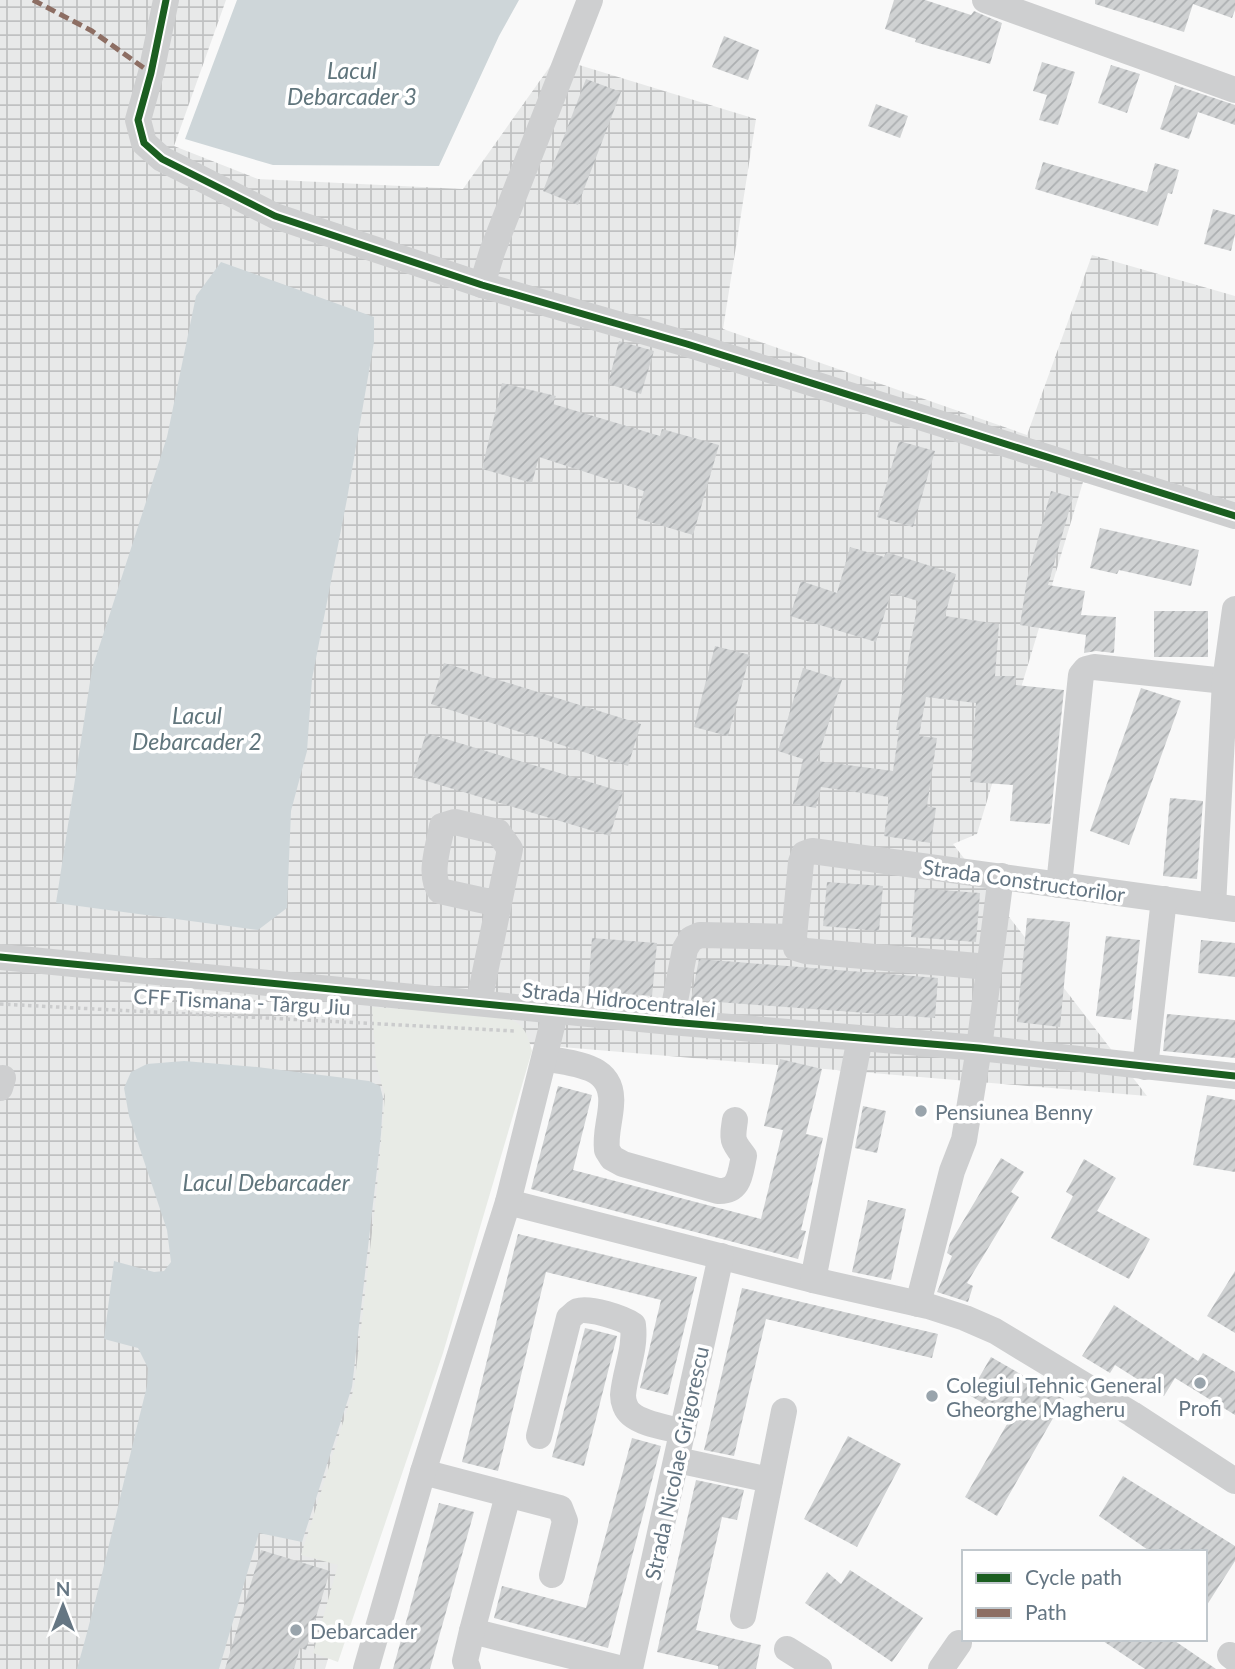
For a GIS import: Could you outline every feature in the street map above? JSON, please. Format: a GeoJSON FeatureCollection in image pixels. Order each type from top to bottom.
{"type":"FeatureCollection","features":[{"type":"Feature","properties":{"kind":"street"},"geometry":{"type":"LineString","coordinates":[[166,0],[138,120],[144,143],[162,159],[275,216],[482,285],[687,344],[1235,516]]}},
{"type":"Feature","properties":{"kind":"street"},"geometry":{"type":"LineString","coordinates":[[482,285],[496,239],[590,0]]}},
{"type":"Feature","properties":{"kind":"street"},"geometry":{"type":"LineString","coordinates":[[985,0],[1235,90]]}},
{"type":"Feature","properties":{"kind":"street"},"geometry":{"type":"LineString","coordinates":[[1224,907],[1229,728],[1225,681],[1233,640],[1235,609]]}},
{"type":"Feature","properties":{"kind":"street"},"geometry":{"type":"LineString","coordinates":[[1059,885],[1081,675],[1086,668],[1225,681]]}},
{"type":"Feature","properties":{"kind":"street","name":"Strada Constructorilor"},"geometry":{"type":"LineString","coordinates":[[794,937],[801,862],[804,854],[812,851],[1224,907]]}},
{"type":"Feature","properties":{"kind":"street"},"geometry":{"type":"LineString","coordinates":[[918,1304],[951,1171],[964,1140],[1001,876]]}},
{"type":"Feature","properties":{"kind":"street"},"geometry":{"type":"LineString","coordinates":[[1145,1067],[1164,899]]}},
{"type":"Feature","properties":{"kind":"street"},"geometry":{"type":"LineString","coordinates":[[480,1002],[499,904]]}},
{"type":"Feature","properties":{"kind":"street"},"geometry":{"type":"LineString","coordinates":[[671,1022],[685,949],[691,939],[700,935],[794,937],[796,948],[806,951],[989,967]]}},
{"type":"Feature","properties":{"kind":"street","name":"Strada Hidrocentralei"},"geometry":{"type":"LineString","coordinates":[[0,957],[480,1002],[551,1034],[671,1022],[979,1048],[1235,1076]]}},
{"type":"Feature","properties":{"kind":"street"},"geometry":{"type":"LineString","coordinates":[[366,1669],[423,1472],[509,1202],[551,1034],[603,1074],[609,1082],[611,1108],[607,1150],[612,1158],[623,1164],[718,1191],[734,1188],[739,1181],[744,1156],[735,1146],[733,1136],[736,1120]]}},
{"type":"Feature","properties":{"kind":"street"},"geometry":{"type":"LineString","coordinates":[[813,1280],[860,1038]]}},
{"type":"Feature","properties":{"kind":"street"},"geometry":{"type":"LineString","coordinates":[[509,1202],[965,1318],[995,1331],[1132,1414],[1235,1481]]}},
{"type":"Feature","properties":{"kind":"street","name":"Strada Nicolae Grigorescu"},"geometry":{"type":"LineString","coordinates":[[630,1669],[721,1256]]}},
{"type":"Feature","properties":{"kind":"street"},"geometry":{"type":"LineString","coordinates":[[539,1436],[569,1318],[576,1312],[586,1310],[626,1320],[633,1325],[633,1350],[623,1396],[625,1407],[632,1415],[648,1422],[683,1432]]}},
{"type":"Feature","properties":{"kind":"street"},"geometry":{"type":"LineString","coordinates":[[743,1616],[784,1411]]}},
{"type":"Feature","properties":{"kind":"street"},"geometry":{"type":"LineString","coordinates":[[677,1461],[770,1480]]}},
{"type":"Feature","properties":{"kind":"street"},"geometry":{"type":"LineString","coordinates":[[423,1472],[560,1508],[565,1521],[552,1575]]}},
{"type":"Feature","properties":{"kind":"street"},"geometry":{"type":"LineString","coordinates":[[468,1669],[465,1661],[508,1494]]}},
{"type":"Feature","properties":{"kind":"street"},"geometry":{"type":"LineString","coordinates":[[472,1631],[623,1669]]}},
{"type":"Feature","properties":{"kind":"street"},"geometry":{"type":"LineString","coordinates":[[941,1669],[959,1643]]}},
{"type":"Feature","properties":{"kind":"street"},"geometry":{"type":"LineString","coordinates":[[788,1649],[818,1669]]}},
{"type":"Feature","properties":{"kind":"shaded area"},"geometry":{"type":"Polygon","coordinates":[[[0,0],[226,0],[174,146],[258,179],[463,189],[556,58],[756,119],[723,329],[1027,435],[1092,255],[1235,296],[1235,505],[1083,482],[977,834],[953,844],[1147,1096],[514,1043],[485,1130],[325,1669],[0,1669],[0,0]]]}},
{"type":"Feature","properties":{"kind":"shaded area"},"geometry":{"type":"Polygon","coordinates":[[[372,1007],[502,1016],[523,1029],[532,1051],[443,1353],[338,1662],[313,1653],[338,1565],[301,1555],[354,1388],[385,1096],[376,1064],[372,1007]]]}},
{"type":"Feature","properties":{"kind":"water","name":"Lacul Debarcader 3"},"geometry":{"type":"Polygon","coordinates":[[[237,0],[519,0],[499,36],[439,166],[273,165],[185,139],[237,0]]]}},
{"type":"Feature","properties":{"kind":"water","name":"Lacul Debarcader 2"},"geometry":{"type":"Polygon","coordinates":[[[221,262],[374,317],[374,342],[312,679],[307,751],[291,811],[287,908],[258,930],[56,903],[92,669],[167,437],[196,296],[221,262]]]}},
{"type":"Feature","properties":{"kind":"water","name":"Lacul Debarcader"},"geometry":{"type":"Polygon","coordinates":[[[184,1061],[369,1081],[380,1086],[383,1098],[381,1134],[352,1387],[302,1542],[259,1533],[219,1669],[77,1669],[147,1386],[148,1368],[138,1348],[104,1339],[114,1261],[154,1272],[164,1271],[171,1262],[167,1230],[129,1116],[124,1088],[131,1072],[147,1064],[184,1061]]]}},
{"type":"Feature","properties":{"kind":"building"},"geometry":{"type":"Polygon","coordinates":[[[894,0],[925,0],[971,15],[974,11],[1002,23],[990,64],[915,42],[916,39],[885,29],[894,0]]]}},
{"type":"Feature","properties":{"kind":"building"},"geometry":{"type":"Polygon","coordinates":[[[1095,0],[1235,0],[1235,10],[1232,18],[1193,4],[1184,32],[1095,4],[1095,0]]]}},
{"type":"Feature","properties":{"kind":"building"},"geometry":{"type":"Polygon","coordinates":[[[724,36],[759,50],[748,80],[712,67],[724,36]]]}},
{"type":"Feature","properties":{"kind":"building"},"geometry":{"type":"Polygon","coordinates":[[[1042,62],[1075,72],[1058,125],[1039,120],[1047,95],[1033,91],[1042,62]]]}},
{"type":"Feature","properties":{"kind":"building"},"geometry":{"type":"Polygon","coordinates":[[[1111,65],[1140,74],[1127,113],[1098,103],[1111,65]]]}},
{"type":"Feature","properties":{"kind":"building"},"geometry":{"type":"Polygon","coordinates":[[[586,79],[621,92],[578,205],[543,191],[586,79]]]}},
{"type":"Feature","properties":{"kind":"building"},"geometry":{"type":"Polygon","coordinates":[[[1175,85],[1235,105],[1235,125],[1198,112],[1189,139],[1160,129],[1175,85]]]}},
{"type":"Feature","properties":{"kind":"building"},"geometry":{"type":"Polygon","coordinates":[[[876,104],[908,116],[900,138],[868,126],[876,104]]]}},
{"type":"Feature","properties":{"kind":"building"},"geometry":{"type":"Polygon","coordinates":[[[1043,162],[1147,192],[1155,163],[1179,170],[1172,194],[1168,193],[1158,226],[1035,189],[1043,162]]]}},
{"type":"Feature","properties":{"kind":"building"},"geometry":{"type":"Polygon","coordinates":[[[1213,209],[1235,215],[1231,251],[1204,244],[1213,209]]]}},
{"type":"Feature","properties":{"kind":"building"},"geometry":{"type":"Polygon","coordinates":[[[619,341],[654,351],[641,394],[608,384],[619,341]]]}},
{"type":"Feature","properties":{"kind":"building"},"geometry":{"type":"Polygon","coordinates":[[[502,383],[556,396],[553,404],[660,436],[662,429],[719,445],[693,535],[636,518],[644,491],[539,457],[532,483],[482,469],[502,383]]]}},
{"type":"Feature","properties":{"kind":"building"},"geometry":{"type":"Polygon","coordinates":[[[899,441],[935,451],[913,527],[877,517],[899,441]]]}},
{"type":"Feature","properties":{"kind":"building"},"geometry":{"type":"Polygon","coordinates":[[[1051,491],[1073,497],[1048,585],[1085,591],[1081,615],[1116,617],[1114,653],[1084,653],[1086,635],[1020,625],[1027,579],[1051,491]]]}},
{"type":"Feature","properties":{"kind":"building"},"geometry":{"type":"Polygon","coordinates":[[[1100,528],[1199,550],[1191,586],[1119,570],[1117,574],[1090,568],[1100,528]]]}},
{"type":"Feature","properties":{"kind":"building"},"geometry":{"type":"Polygon","coordinates":[[[850,547],[884,557],[886,552],[956,574],[945,616],[999,624],[995,676],[1016,676],[1015,685],[1064,690],[1050,824],[1010,821],[1013,785],[970,782],[976,703],[926,697],[919,736],[937,738],[927,806],[936,808],[931,843],[884,836],[889,797],[821,787],[816,808],[793,804],[803,759],[778,751],[803,668],[842,680],[817,761],[893,771],[899,730],[896,730],[918,601],[891,593],[876,642],[790,616],[801,581],[837,593],[850,547]]]}},
{"type":"Feature","properties":{"kind":"building"},"geometry":{"type":"Polygon","coordinates":[[[1154,611],[1208,611],[1208,657],[1154,657],[1154,611]]]}},
{"type":"Feature","properties":{"kind":"building"},"geometry":{"type":"Polygon","coordinates":[[[715,646],[750,655],[728,736],[694,727],[715,646]]]}},
{"type":"Feature","properties":{"kind":"building"},"geometry":{"type":"Polygon","coordinates":[[[444,663],[641,724],[628,766],[431,704],[444,663]]]}},
{"type":"Feature","properties":{"kind":"building"},"geometry":{"type":"Polygon","coordinates":[[[1141,688],[1181,701],[1129,845],[1090,831],[1141,688]]]}},
{"type":"Feature","properties":{"kind":"building"},"geometry":{"type":"Polygon","coordinates":[[[426,733],[623,792],[610,836],[413,777],[426,733]]]}},
{"type":"Feature","properties":{"kind":"building"},"geometry":{"type":"Polygon","coordinates":[[[1170,798],[1203,801],[1197,879],[1163,876],[1170,798]]]}},
{"type":"Feature","properties":{"kind":"building"},"geometry":{"type":"Polygon","coordinates":[[[827,882],[883,886],[879,931],[823,926],[827,882]]]}},
{"type":"Feature","properties":{"kind":"building"},"geometry":{"type":"Polygon","coordinates":[[[915,888],[980,893],[976,942],[911,937],[915,888]]]}},
{"type":"Feature","properties":{"kind":"building"},"geometry":{"type":"Polygon","coordinates":[[[1027,918],[1070,922],[1060,1027],[1017,1022],[1027,918]]]}},
{"type":"Feature","properties":{"kind":"building"},"geometry":{"type":"Polygon","coordinates":[[[1106,936],[1140,940],[1131,1020],[1096,1016],[1106,936]]]}},
{"type":"Feature","properties":{"kind":"building"},"geometry":{"type":"Polygon","coordinates":[[[592,938],[657,943],[652,996],[588,991],[592,938]]]}},
{"type":"Feature","properties":{"kind":"building"},"geometry":{"type":"Polygon","coordinates":[[[1201,940],[1235,943],[1235,977],[1198,973],[1201,940]]]}},
{"type":"Feature","properties":{"kind":"building"},"geometry":{"type":"Polygon","coordinates":[[[699,959],[938,978],[935,1018],[691,1000],[699,959]]]}},
{"type":"Feature","properties":{"kind":"building"},"geometry":{"type":"Polygon","coordinates":[[[1167,1014],[1235,1020],[1235,1058],[1163,1051],[1167,1014]]]}},
{"type":"Feature","properties":{"kind":"building"},"geometry":{"type":"Polygon","coordinates":[[[780,1059],[822,1069],[806,1134],[823,1138],[801,1230],[806,1231],[798,1259],[531,1189],[558,1086],[592,1095],[573,1170],[761,1219],[783,1130],[764,1126],[780,1059]]]}},
{"type":"Feature","properties":{"kind":"building"},"geometry":{"type":"Polygon","coordinates":[[[1207,1095],[1235,1100],[1235,1172],[1193,1165],[1207,1095]]]}},
{"type":"Feature","properties":{"kind":"building"},"geometry":{"type":"Polygon","coordinates":[[[863,1106],[886,1111],[877,1153],[855,1148],[863,1106]]]}},
{"type":"Feature","properties":{"kind":"building"},"geometry":{"type":"Polygon","coordinates":[[[1001,1158],[1024,1172],[1011,1192],[1019,1197],[967,1283],[973,1286],[968,1302],[937,1292],[952,1256],[947,1253],[950,1243],[1001,1158]]]}},
{"type":"Feature","properties":{"kind":"building"},"geometry":{"type":"Polygon","coordinates":[[[1084,1159],[1116,1178],[1097,1211],[1150,1239],[1129,1279],[1051,1238],[1073,1196],[1066,1192],[1084,1159]]]}},
{"type":"Feature","properties":{"kind":"building"},"geometry":{"type":"Polygon","coordinates":[[[868,1200],[906,1209],[891,1280],[852,1272],[868,1200]]]}},
{"type":"Feature","properties":{"kind":"building"},"geometry":{"type":"Polygon","coordinates":[[[518,1234],[697,1277],[668,1395],[640,1388],[661,1300],[546,1272],[498,1471],[462,1462],[518,1234]]]}},
{"type":"Feature","properties":{"kind":"building"},"geometry":{"type":"Polygon","coordinates":[[[1235,1271],[1235,1333],[1207,1316],[1235,1271]]]}},
{"type":"Feature","properties":{"kind":"building"},"geometry":{"type":"Polygon","coordinates":[[[742,1288],[938,1334],[932,1358],[766,1319],[734,1456],[704,1450],[742,1288]]]}},
{"type":"Feature","properties":{"kind":"building"},"geometry":{"type":"Polygon","coordinates":[[[1114,1305],[1198,1361],[1203,1353],[1235,1372],[1235,1415],[1175,1378],[1164,1396],[1115,1365],[1110,1373],[1082,1356],[1114,1305]]]}},
{"type":"Feature","properties":{"kind":"building"},"geometry":{"type":"Polygon","coordinates":[[[585,1328],[617,1336],[584,1466],[552,1457],[585,1328]]]}},
{"type":"Feature","properties":{"kind":"building"},"geometry":{"type":"Polygon","coordinates":[[[991,1357],[1064,1399],[997,1516],[965,1497],[1010,1419],[969,1395],[991,1357]]]}},
{"type":"Feature","properties":{"kind":"building"},"geometry":{"type":"Polygon","coordinates":[[[848,1436],[901,1464],[857,1547],[804,1519],[848,1436]]]}},
{"type":"Feature","properties":{"kind":"building"},"geometry":{"type":"Polygon","coordinates":[[[632,1438],[661,1446],[608,1648],[494,1618],[502,1586],[586,1608],[632,1438]]]}},
{"type":"Feature","properties":{"kind":"building"},"geometry":{"type":"Polygon","coordinates":[[[1123,1476],[1235,1546],[1235,1561],[1207,1605],[1207,1550],[1148,1550],[1099,1516],[1123,1476]]]}},
{"type":"Feature","properties":{"kind":"building"},"geometry":{"type":"Polygon","coordinates":[[[696,1480],[744,1490],[737,1520],[722,1517],[696,1630],[761,1645],[756,1669],[718,1669],[718,1666],[657,1652],[696,1480]]]}},
{"type":"Feature","properties":{"kind":"building"},"geometry":{"type":"Polygon","coordinates":[[[439,1503],[474,1512],[430,1669],[393,1669],[439,1503]]]}},
{"type":"Feature","properties":{"kind":"building"},"geometry":{"type":"Polygon","coordinates":[[[261,1550],[330,1571],[306,1650],[300,1648],[294,1669],[225,1669],[261,1550]]]}},
{"type":"Feature","properties":{"kind":"building"},"geometry":{"type":"Polygon","coordinates":[[[850,1570],[923,1618],[892,1662],[805,1603],[827,1572],[841,1584],[850,1570]]]}},
{"type":"Feature","properties":{"kind":"building"},"geometry":{"type":"Polygon","coordinates":[[[1103,1641],[1175,1641],[1216,1669],[1145,1669],[1103,1641]]]}},
{"type":"Feature","properties":{"kind":"marked path"},"geometry":{"type":"LineString","coordinates":[[33,0],[92,31],[151,73]]}},
{"type":"Feature","properties":{"kind":"cycle path"},"geometry":{"type":"LineString","coordinates":[[166,0],[138,120],[144,143],[162,159],[275,216],[482,285],[687,344],[1235,516]]}},
{"type":"Feature","properties":{"kind":"cycle path","name":"CFF Tismana - Târgu Jiu"},"geometry":{"type":"LineString","coordinates":[[0,957],[671,1022],[979,1048],[1235,1076]]}},
{"type":"Feature","properties":{"kind":"place","name":"Pensiunea Benny"},"geometry":{"type":"Point","coordinates":[921,1111]}},
{"type":"Feature","properties":{"kind":"place","name":"Profi"},"geometry":{"type":"Point","coordinates":[1200,1383]}},
{"type":"Feature","properties":{"kind":"place","name":"Colegiul Tehnic General Gheorghe Magheru"},"geometry":{"type":"Point","coordinates":[932,1396]}},
{"type":"Feature","properties":{"kind":"place","name":"Debarcader"},"geometry":{"type":"Point","coordinates":[296,1630]}}]}
